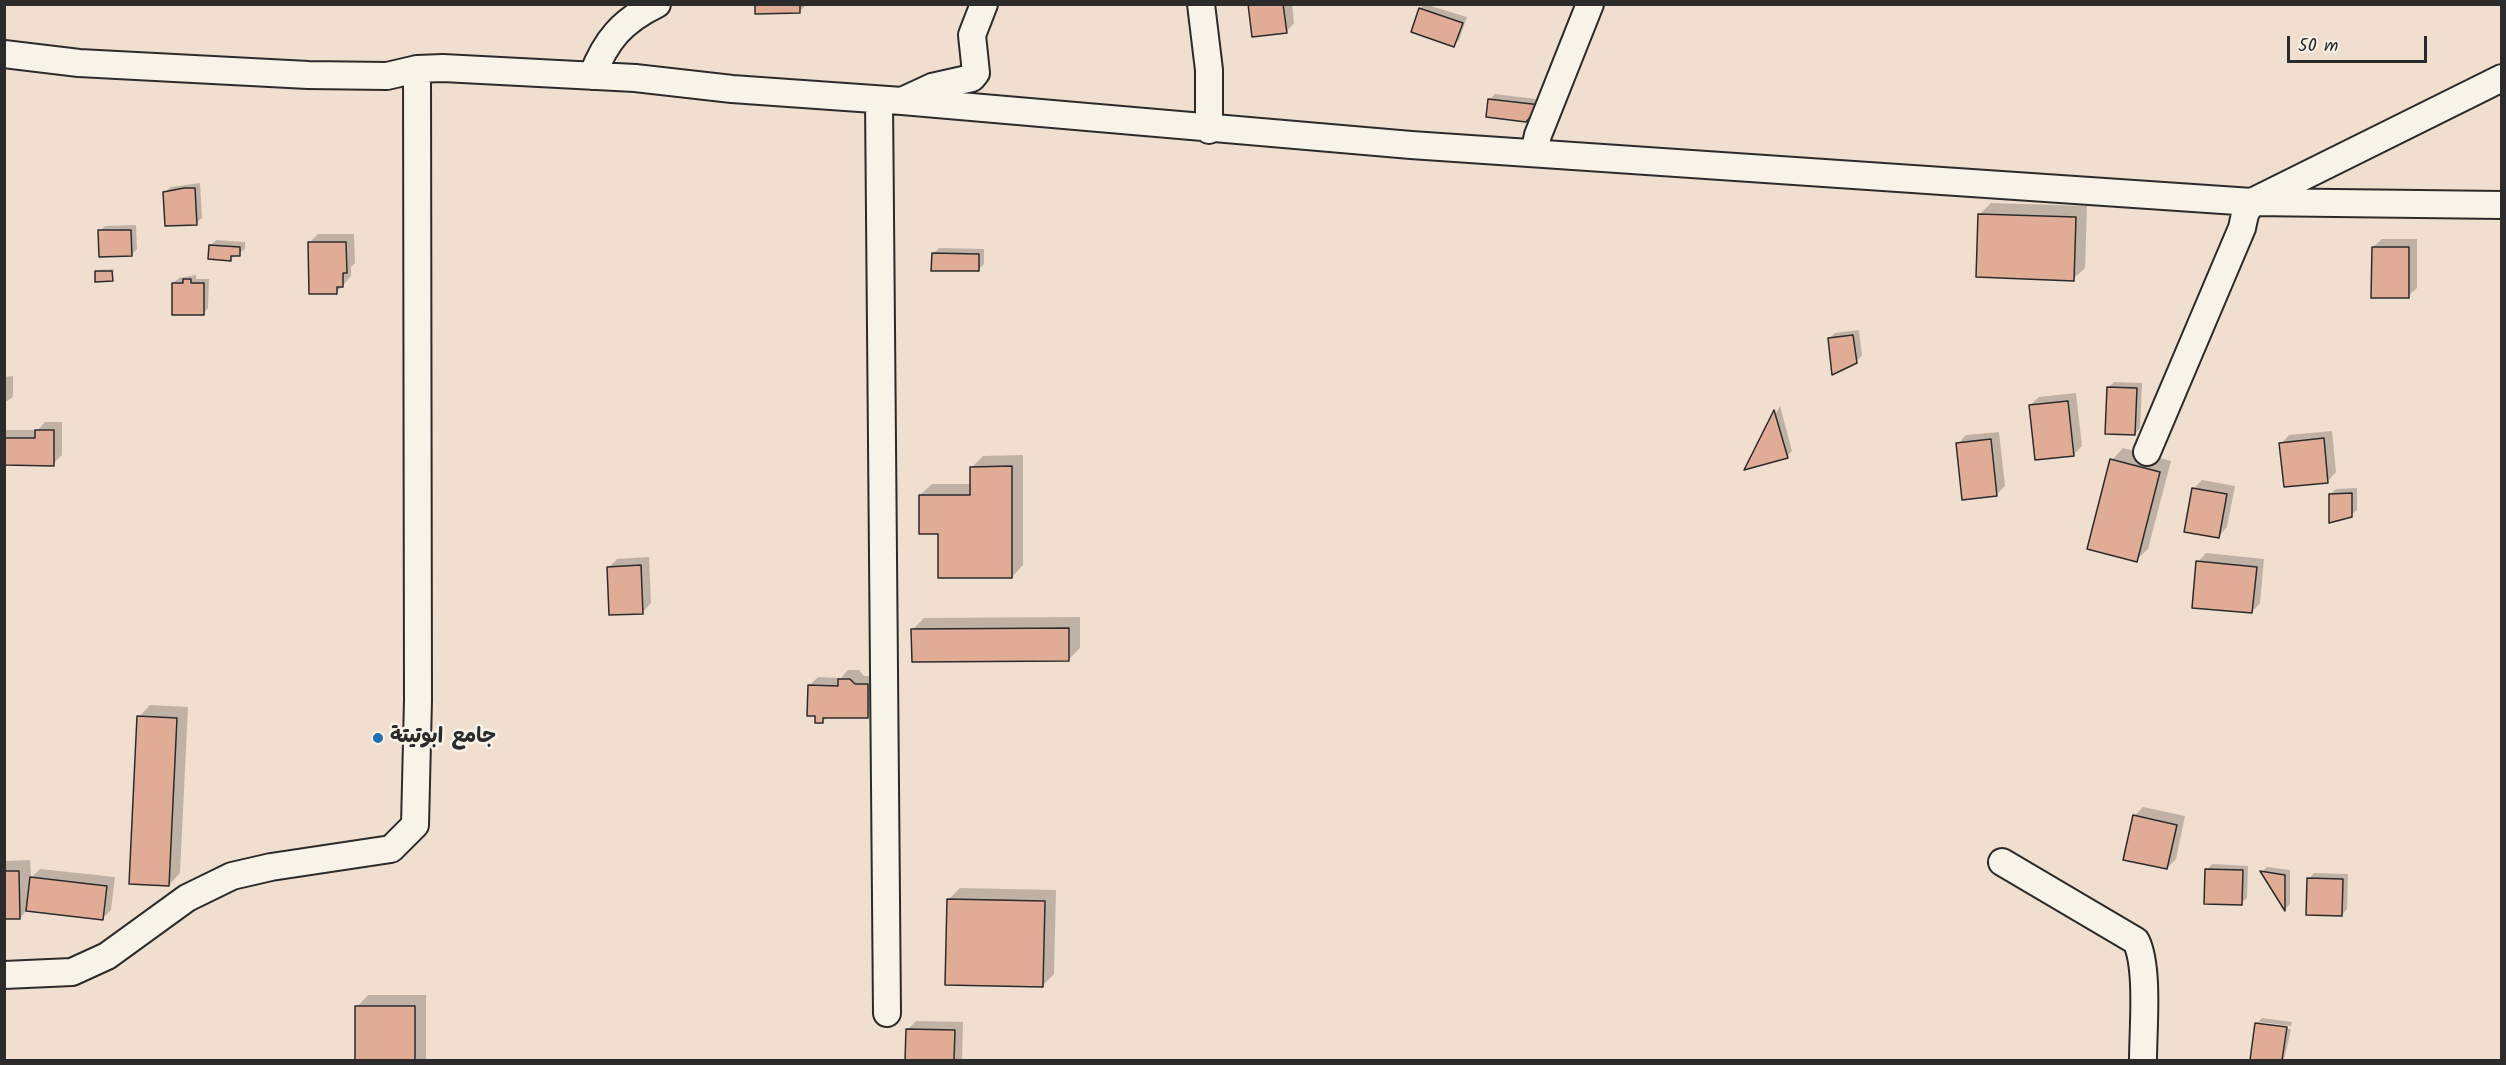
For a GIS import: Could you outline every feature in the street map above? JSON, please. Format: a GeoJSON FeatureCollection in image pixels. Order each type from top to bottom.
{"type":"FeatureCollection","features":[{"type":"Feature","properties":{"kind":"street"},"geometry":{"type":"LineString","coordinates":[[592,75],[611,37],[639,13],[657,4]]}},
{"type":"Feature","properties":{"kind":"street"},"geometry":{"type":"LineString","coordinates":[[890,100],[972,78],[976,73],[972,35],[984,4]]}},
{"type":"Feature","properties":{"kind":"street"},"geometry":{"type":"LineString","coordinates":[[1201,4],[1209,70],[1209,130]]}},
{"type":"Feature","properties":{"kind":"street"},"geometry":{"type":"LineString","coordinates":[[1534,153],[1538,135],[1590,4]]}},
{"type":"Feature","properties":{"kind":"street"},"geometry":{"type":"LineString","coordinates":[[4,54],[79,63],[308,75],[387,76],[417,69],[592,75],[1209,130],[2252,202],[2502,205]]}},
{"type":"Feature","properties":{"kind":"street"},"geometry":{"type":"LineString","coordinates":[[4,975],[72,972],[107,956],[187,898],[232,876],[271,867],[391,849],[415,825],[418,700],[417,69]]}},
{"type":"Feature","properties":{"kind":"street"},"geometry":{"type":"LineString","coordinates":[[2147,452],[2242,228],[2245,214],[2252,202],[2502,78]]}},
{"type":"Feature","properties":{"kind":"street"},"geometry":{"type":"LineString","coordinates":[[887,1013],[890,100]]}},
{"type":"Feature","properties":{"kind":"street"},"geometry":{"type":"LineString","coordinates":[[2002,862],[2136,941],[2141,952],[2142,968],[2143,1060]]}},
{"type":"Feature","properties":{"kind":"building"},"geometry":{"type":"Polygon","coordinates":[[[755,4],[800,4],[800,13],[755,14],[755,4]]]}},
{"type":"Feature","properties":{"kind":"building"},"geometry":{"type":"Polygon","coordinates":[[[1248,4],[1283,4],[1287,33],[1252,37],[1248,4]]]}},
{"type":"Feature","properties":{"kind":"building"},"geometry":{"type":"Polygon","coordinates":[[[1419,8],[1463,23],[1454,47],[1411,32],[1419,8]]]}},
{"type":"Feature","properties":{"kind":"building"},"geometry":{"type":"Polygon","coordinates":[[[1488,99],[1541,105],[1526,122],[1486,117],[1488,99]]]}},
{"type":"Feature","properties":{"kind":"building"},"geometry":{"type":"Polygon","coordinates":[[[195,188],[197,225],[165,226],[163,192],[195,188]]]}},
{"type":"Feature","properties":{"kind":"building"},"geometry":{"type":"Polygon","coordinates":[[[1978,214],[2076,217],[2074,281],[1976,277],[1978,214]]]}},
{"type":"Feature","properties":{"kind":"building"},"geometry":{"type":"Polygon","coordinates":[[[98,230],[131,230],[132,256],[99,257],[98,230]]]}},
{"type":"Feature","properties":{"kind":"building"},"geometry":{"type":"Polygon","coordinates":[[[308,242],[346,242],[347,273],[343,273],[343,287],[337,287],[337,294],[309,294],[308,242]]]}},
{"type":"Feature","properties":{"kind":"building"},"geometry":{"type":"Polygon","coordinates":[[[209,245],[240,247],[240,256],[231,256],[231,261],[208,259],[209,245]]]}},
{"type":"Feature","properties":{"kind":"building"},"geometry":{"type":"Polygon","coordinates":[[[2372,247],[2409,247],[2409,298],[2371,298],[2372,247]]]}},
{"type":"Feature","properties":{"kind":"building"},"geometry":{"type":"Polygon","coordinates":[[[932,253],[979,254],[979,271],[931,271],[932,253]]]}},
{"type":"Feature","properties":{"kind":"building"},"geometry":{"type":"Polygon","coordinates":[[[95,271],[112,271],[113,281],[95,282],[95,271]]]}},
{"type":"Feature","properties":{"kind":"building"},"geometry":{"type":"Polygon","coordinates":[[[183,279],[191,279],[191,283],[204,283],[204,315],[172,315],[172,283],[183,283],[183,279]]]}},
{"type":"Feature","properties":{"kind":"building"},"geometry":{"type":"Polygon","coordinates":[[[1853,335],[1857,363],[1832,375],[1828,338],[1853,335]]]}},
{"type":"Feature","properties":{"kind":"building"},"geometry":{"type":"Polygon","coordinates":[[[2107,387],[2137,388],[2135,435],[2105,434],[2107,387]]]}},
{"type":"Feature","properties":{"kind":"building"},"geometry":{"type":"Polygon","coordinates":[[[2068,401],[2074,456],[2035,460],[2029,405],[2068,401]]]}},
{"type":"Feature","properties":{"kind":"building"},"geometry":{"type":"Polygon","coordinates":[[[1774,410],[1788,458],[1744,470],[1774,410]]]}},
{"type":"Feature","properties":{"kind":"building"},"geometry":{"type":"Polygon","coordinates":[[[35,430],[54,430],[54,466],[4,465],[4,438],[35,438],[35,430]]]}},
{"type":"Feature","properties":{"kind":"building"},"geometry":{"type":"Polygon","coordinates":[[[2324,438],[2328,483],[2284,487],[2279,443],[2324,438]]]}},
{"type":"Feature","properties":{"kind":"building"},"geometry":{"type":"Polygon","coordinates":[[[1991,439],[1997,496],[1962,500],[1956,443],[1991,439]]]}},
{"type":"Feature","properties":{"kind":"building"},"geometry":{"type":"Polygon","coordinates":[[[2110,459],[2160,472],[2137,562],[2087,549],[2110,459]]]}},
{"type":"Feature","properties":{"kind":"building"},"geometry":{"type":"Polygon","coordinates":[[[1012,466],[1012,578],[938,578],[938,534],[919,534],[919,495],[970,495],[970,467],[1012,466]]]}},
{"type":"Feature","properties":{"kind":"building"},"geometry":{"type":"Polygon","coordinates":[[[2192,488],[2227,494],[2219,538],[2184,532],[2192,488]]]}},
{"type":"Feature","properties":{"kind":"building"},"geometry":{"type":"Polygon","coordinates":[[[2352,493],[2352,517],[2329,523],[2329,494],[2352,493]]]}},
{"type":"Feature","properties":{"kind":"building"},"geometry":{"type":"Polygon","coordinates":[[[2196,561],[2257,567],[2252,613],[2192,608],[2196,561]]]}},
{"type":"Feature","properties":{"kind":"building"},"geometry":{"type":"Polygon","coordinates":[[[641,565],[643,614],[609,615],[607,567],[641,565]]]}},
{"type":"Feature","properties":{"kind":"building"},"geometry":{"type":"Polygon","coordinates":[[[1069,628],[1069,661],[912,662],[911,629],[1069,628]]]}},
{"type":"Feature","properties":{"kind":"building"},"geometry":{"type":"Polygon","coordinates":[[[838,679],[850,679],[855,684],[868,684],[868,718],[823,718],[823,723],[815,723],[815,716],[807,716],[808,685],[838,686],[838,679]]]}},
{"type":"Feature","properties":{"kind":"building"},"geometry":{"type":"Polygon","coordinates":[[[137,716],[177,718],[169,886],[129,884],[137,716]]]}},
{"type":"Feature","properties":{"kind":"building"},"geometry":{"type":"Polygon","coordinates":[[[2133,815],[2177,825],[2167,869],[2123,860],[2133,815]]]}},
{"type":"Feature","properties":{"kind":"building"},"geometry":{"type":"Polygon","coordinates":[[[2205,869],[2243,870],[2242,905],[2204,904],[2205,869]]]}},
{"type":"Feature","properties":{"kind":"building"},"geometry":{"type":"Polygon","coordinates":[[[4,871],[19,871],[20,919],[4,919],[4,871]]]}},
{"type":"Feature","properties":{"kind":"building"},"geometry":{"type":"Polygon","coordinates":[[[2260,871],[2285,875],[2285,911],[2260,871]]]}},
{"type":"Feature","properties":{"kind":"building"},"geometry":{"type":"Polygon","coordinates":[[[30,877],[107,886],[103,920],[26,911],[30,877]]]}},
{"type":"Feature","properties":{"kind":"building"},"geometry":{"type":"Polygon","coordinates":[[[2307,878],[2343,879],[2342,916],[2306,915],[2307,878]]]}},
{"type":"Feature","properties":{"kind":"building"},"geometry":{"type":"Polygon","coordinates":[[[947,899],[1045,901],[1043,987],[945,985],[947,899]]]}},
{"type":"Feature","properties":{"kind":"building"},"geometry":{"type":"Polygon","coordinates":[[[355,1006],[415,1006],[415,1060],[355,1060],[355,1006]]]}},
{"type":"Feature","properties":{"kind":"building"},"geometry":{"type":"Polygon","coordinates":[[[2255,1023],[2287,1027],[2282,1060],[2250,1060],[2255,1023]]]}},
{"type":"Feature","properties":{"kind":"building"},"geometry":{"type":"Polygon","coordinates":[[[906,1029],[955,1030],[954,1060],[905,1060],[906,1029]]]}},
{"type":"Feature","properties":{"kind":"place","name":"جامع ابوتيتة"},"geometry":{"type":"Point","coordinates":[378,738]}}]}
